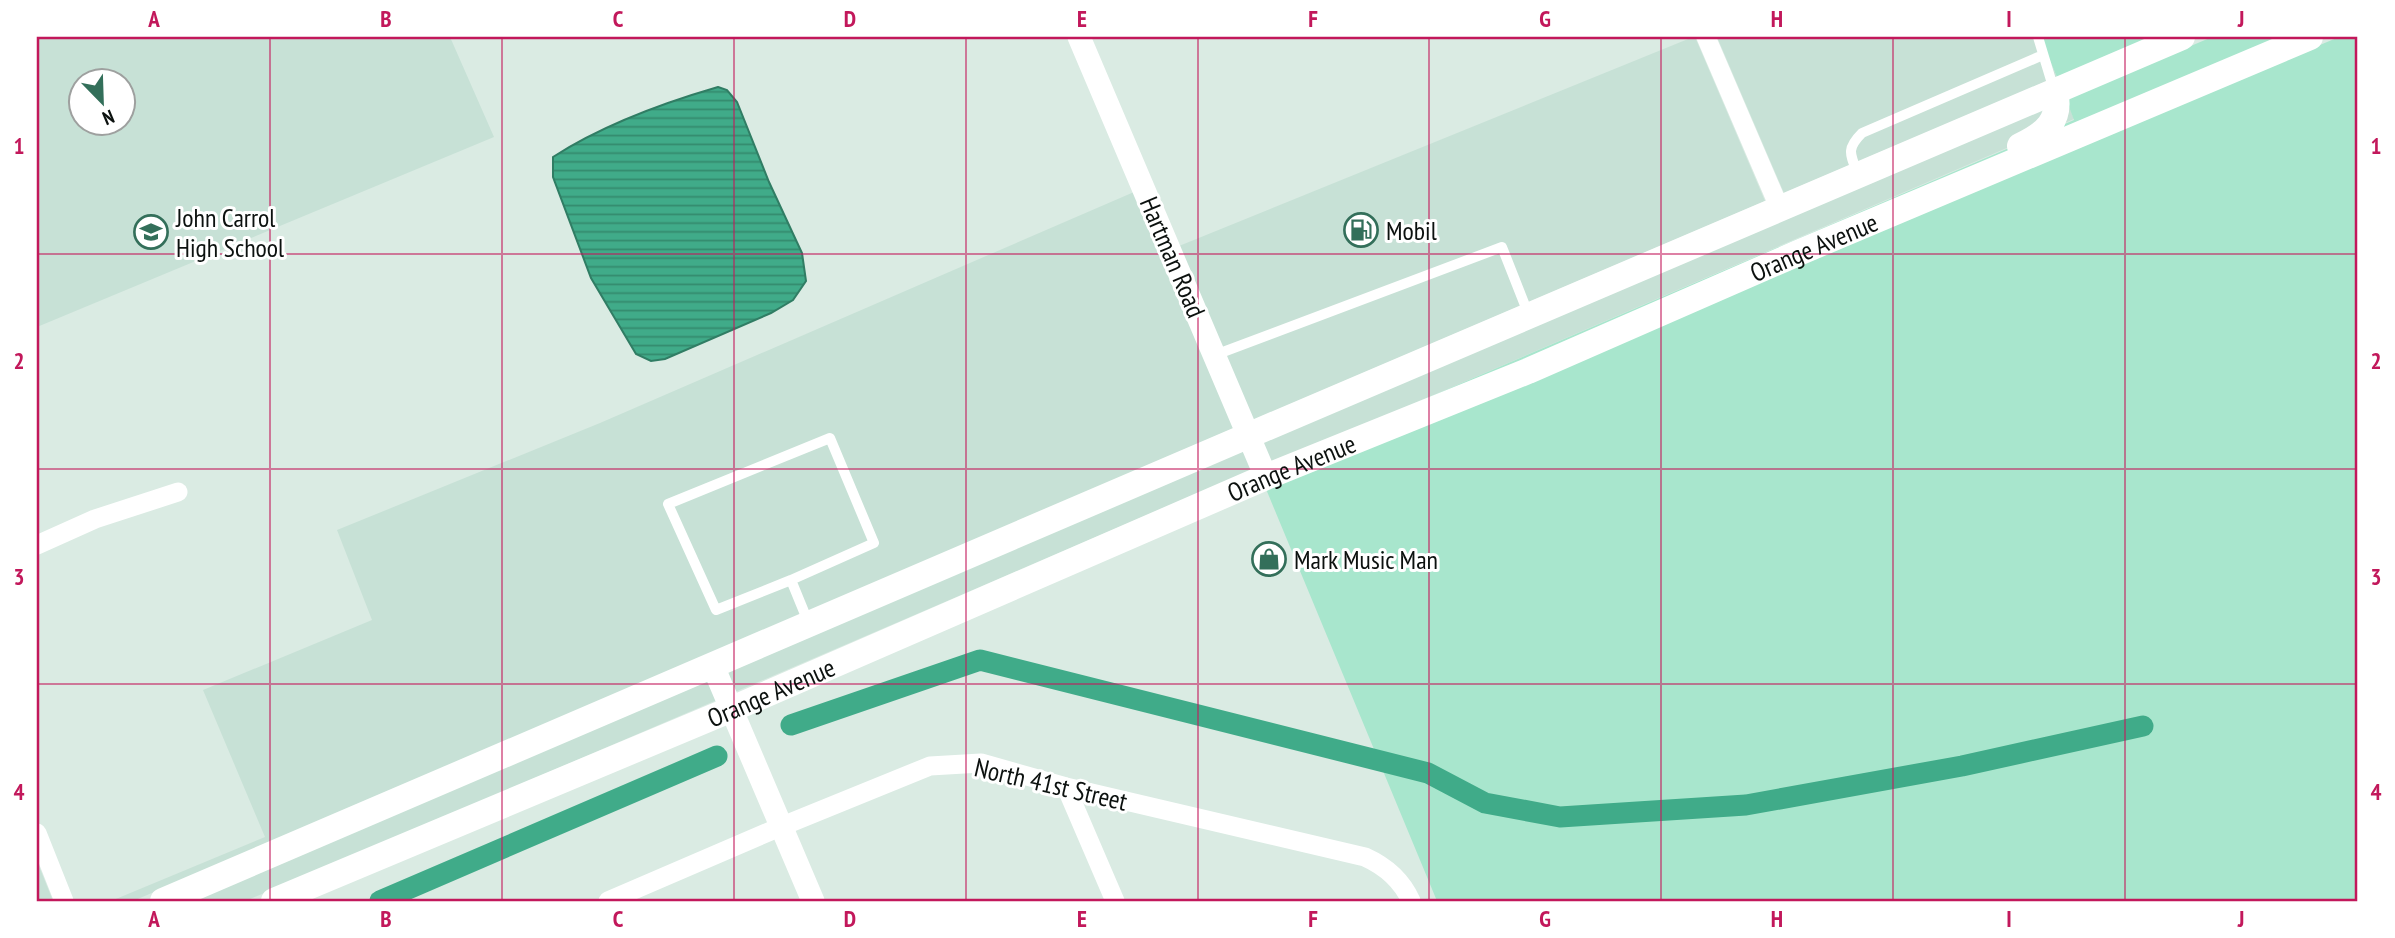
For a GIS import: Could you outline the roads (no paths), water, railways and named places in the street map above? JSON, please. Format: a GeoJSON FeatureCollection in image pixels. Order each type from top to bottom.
{"type":"FeatureCollection","features":[{"type":"Feature","properties":{"kind":"main road","name":"Orange Avenue"},"geometry":{"type":"LineString","coordinates":[[163,901],[1248,434],[2182,37]]}},
{"type":"Feature","properties":{"kind":"main road","name":"Orange Avenue"},"geometry":{"type":"LineString","coordinates":[[274,901],[732,709],[1266,477],[1528,371],[1878,219],[2310,37]]}},
{"type":"Feature","properties":{"kind":"main road"},"geometry":{"type":"LineString","coordinates":[[1878,219],[1884,207],[1891,201],[2036,138],[2048,129],[2054,119],[2057,102],[2055,91]]}},
{"type":"Feature","properties":{"kind":"street","name":"Hartman Road"},"geometry":{"type":"LineString","coordinates":[[1080,37],[1266,477]]}},
{"type":"Feature","properties":{"kind":"street"},"geometry":{"type":"LineString","coordinates":[[1706,37],[1779,208]]}},
{"type":"Feature","properties":{"kind":"street"},"geometry":{"type":"LineString","coordinates":[[37,545],[95,519],[178,492]]}},
{"type":"Feature","properties":{"kind":"street"},"geometry":{"type":"LineString","coordinates":[[713,666],[813,901]]}},
{"type":"Feature","properties":{"kind":"street","name":"North 41st Street"},"geometry":{"type":"LineString","coordinates":[[608,901],[930,766],[981,763],[1066,787],[1365,857],[1382,864],[1407,891],[1411,901]]}},
{"type":"Feature","properties":{"kind":"street"},"geometry":{"type":"LineString","coordinates":[[1066,787],[1115,901]]}},
{"type":"Feature","properties":{"kind":"street"},"geometry":{"type":"LineString","coordinates":[[37,833],[64,901]]}},
{"type":"Feature","properties":{"kind":"lane"},"geometry":{"type":"LineString","coordinates":[[2038,37],[2055,91]]}},
{"type":"Feature","properties":{"kind":"lane"},"geometry":{"type":"LineString","coordinates":[[1858,174],[1850,154],[1851,147],[1862,132],[2043,55]]}},
{"type":"Feature","properties":{"kind":"lane"},"geometry":{"type":"LineString","coordinates":[[1214,356],[1502,247],[1529,314]]}},
{"type":"Feature","properties":{"kind":"lane"},"geometry":{"type":"LineString","coordinates":[[830,438],[874,542],[791,580],[716,610],[668,504],[830,438]]}},
{"type":"Feature","properties":{"kind":"lane"},"geometry":{"type":"LineString","coordinates":[[791,580],[810,624]]}},
{"type":"Feature","properties":{"kind":"waterway"},"geometry":{"type":"LineString","coordinates":[[791,725],[980,660],[1428,773],[1485,803],[1560,817],[1746,805],[1962,766],[2143,726]]}},
{"type":"Feature","properties":{"kind":"waterway"},"geometry":{"type":"LineString","coordinates":[[380,901],[717,756]]}},
{"type":"Feature","properties":{"kind":"place","name":"Mobil"},"geometry":{"type":"Point","coordinates":[1361,230]}},
{"type":"Feature","properties":{"kind":"place","name":"John Carrol High School"},"geometry":{"type":"Point","coordinates":[151,232]}},
{"type":"Feature","properties":{"kind":"place","name":"Mark Music Man"},"geometry":{"type":"Point","coordinates":[1269,559]}}]}
